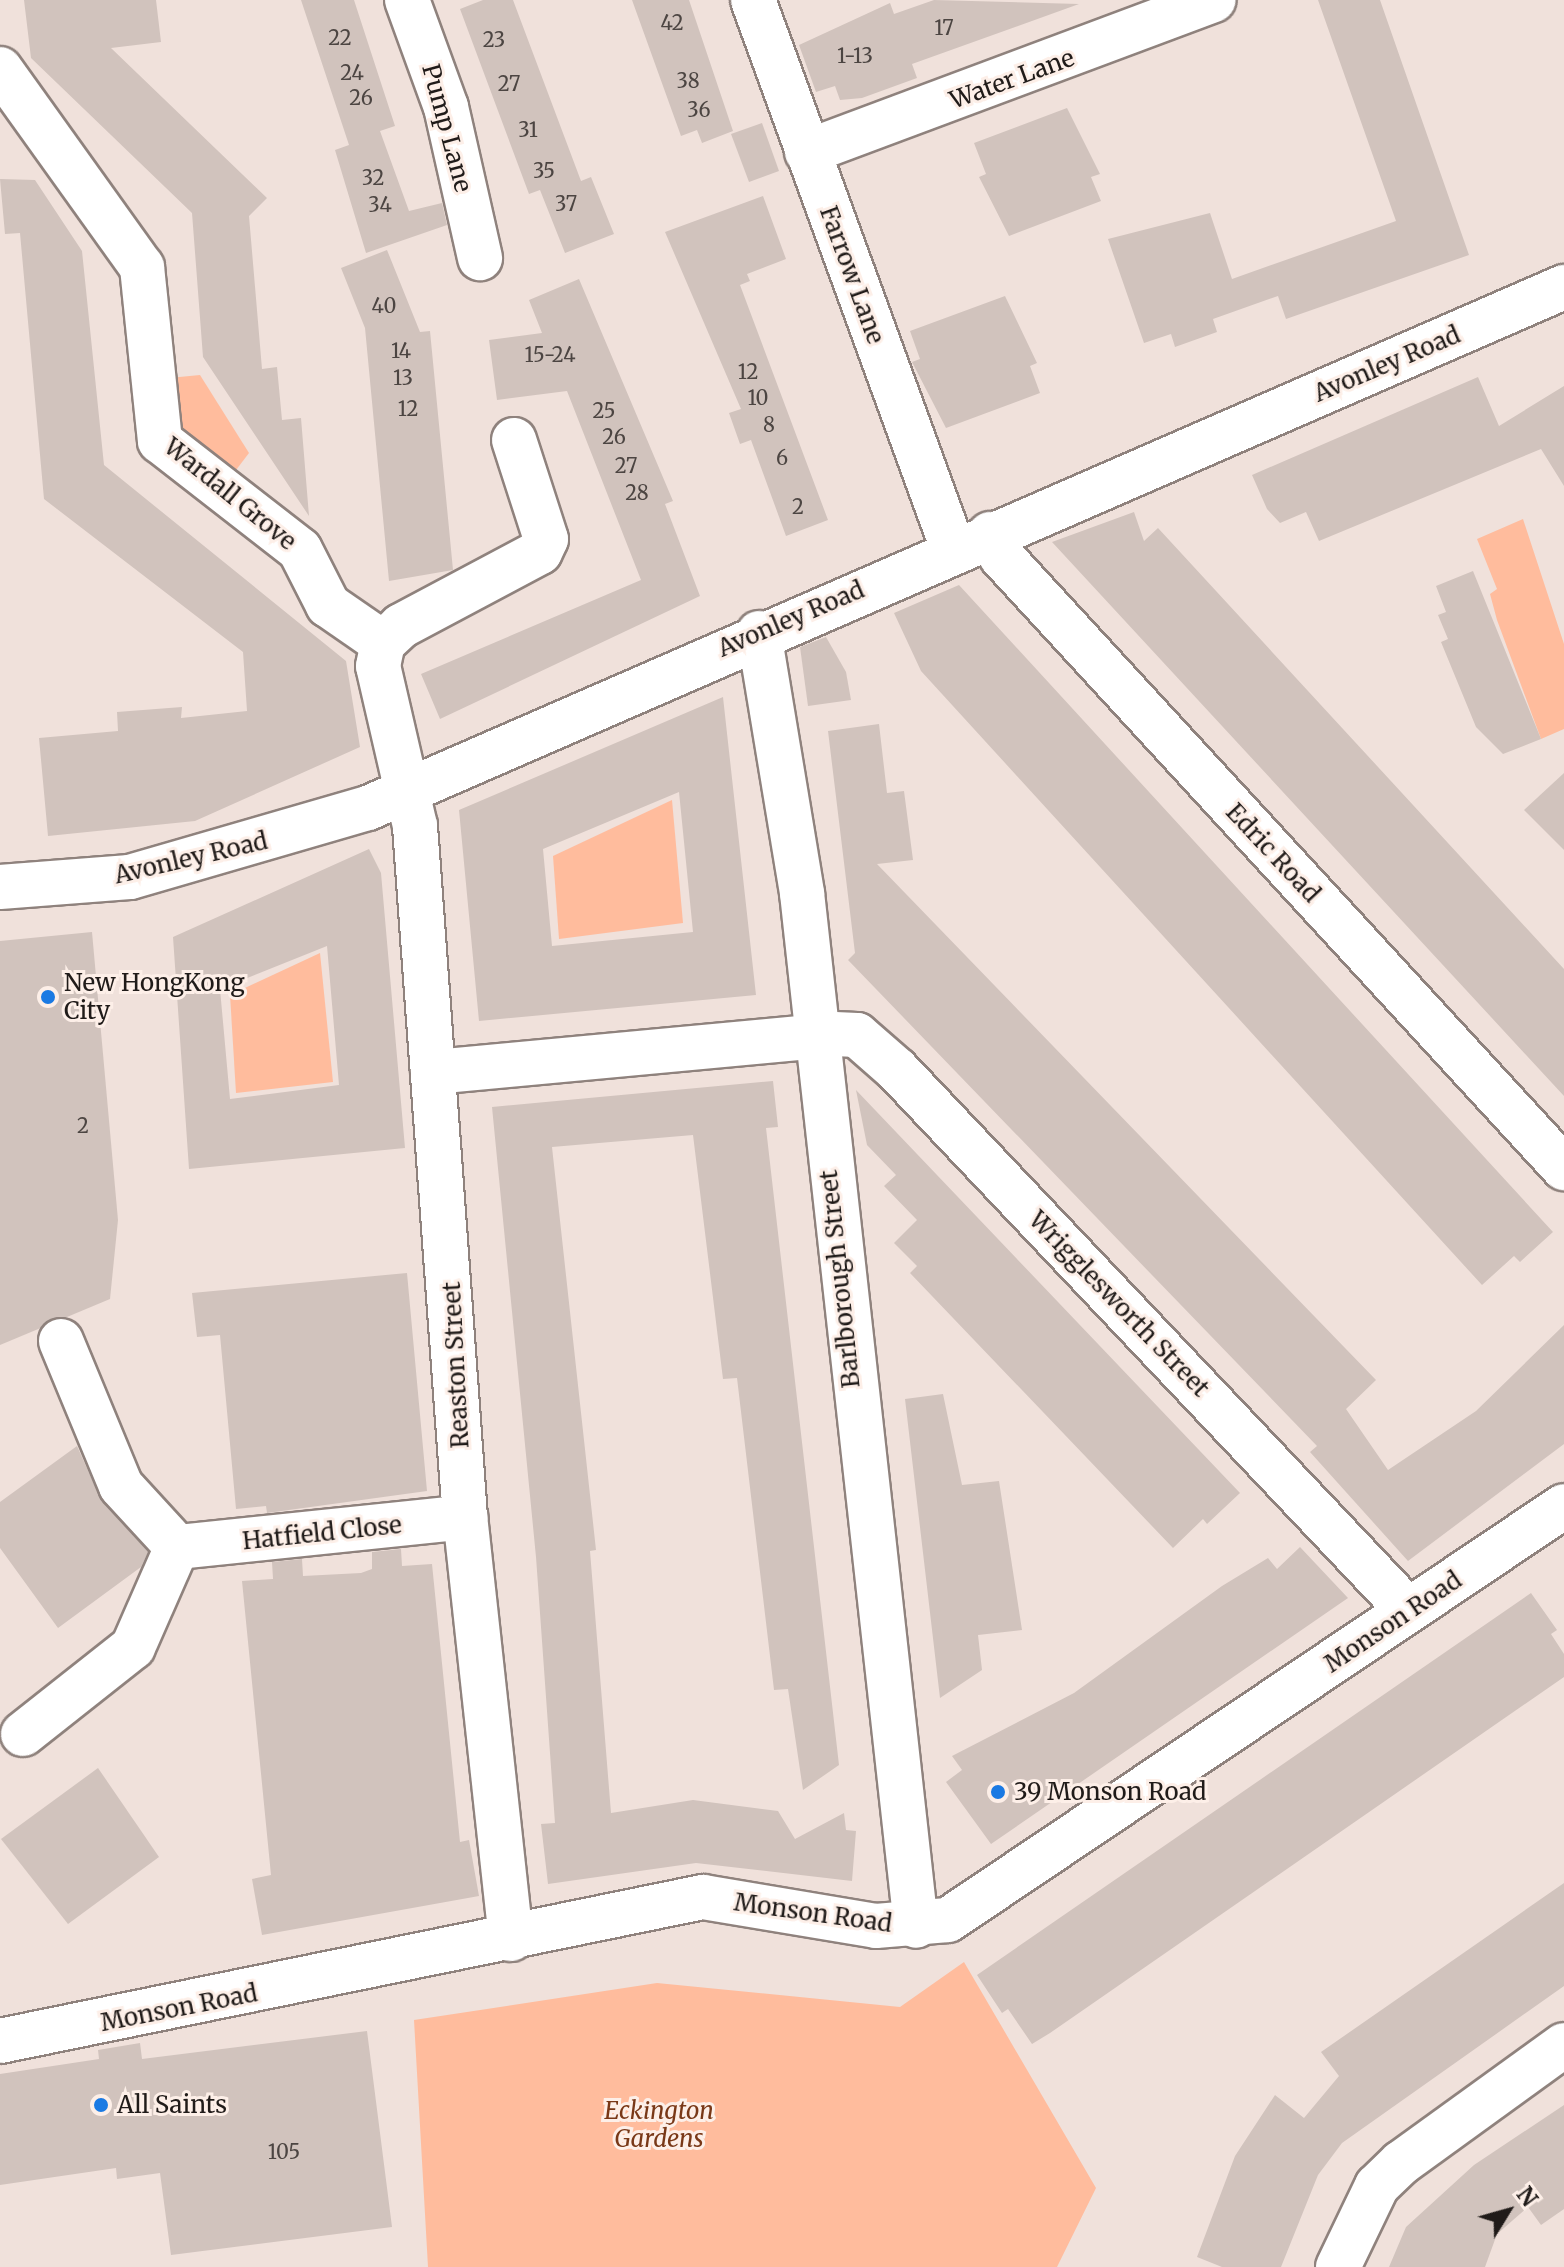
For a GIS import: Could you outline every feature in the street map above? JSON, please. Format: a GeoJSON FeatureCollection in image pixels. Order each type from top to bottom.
{"type":"FeatureCollection","features":[{"type":"Feature","properties":{"kind":"street","name":"Pump Lane"},"geometry":{"type":"LineString","coordinates":[[407,0],[446,107],[480,258]]}},
{"type":"Feature","properties":{"kind":"street","name":"Farrow Lane"},"geometry":{"type":"LineString","coordinates":[[753,0],[807,152],[972,542]]}},
{"type":"Feature","properties":{"kind":"street","name":"Water Lane"},"geometry":{"type":"LineString","coordinates":[[807,152],[1213,0]]}},
{"type":"Feature","properties":{"kind":"street","name":"Wardall Grove"},"geometry":{"type":"LineString","coordinates":[[0,69],[142,267],[160,441],[300,550],[328,605],[383,643]]}},
{"type":"Feature","properties":{"kind":"street","name":"Avonley Road"},"geometry":{"type":"LineString","coordinates":[[0,887],[130,877],[231,853],[405,792],[759,633],[1564,287]]}},
{"type":"Feature","properties":{"kind":"street"},"geometry":{"type":"LineString","coordinates":[[383,643],[401,626],[540,552],[546,539],[514,440]]}},
{"type":"Feature","properties":{"kind":"street","name":"Edric Road"},"geometry":{"type":"LineString","coordinates":[[972,542],[1001,556],[1564,1168]]}},
{"type":"Feature","properties":{"kind":"street","name":"Barlborough Street"},"geometry":{"type":"LineString","coordinates":[[759,633],[800,878],[813,1035],[916,1926]]}},
{"type":"Feature","properties":{"kind":"street","name":"Reaston Street"},"geometry":{"type":"LineString","coordinates":[[383,643],[378,666],[415,826],[465,1517],[491,1942]]}},
{"type":"Feature","properties":{"kind":"street","name":"Wrigglesworth Street"},"geometry":{"type":"LineString","coordinates":[[433,1072],[813,1035],[857,1035],[879,1053],[1408,1610]]}},
{"type":"Feature","properties":{"kind":"street"},"geometry":{"type":"LineString","coordinates":[[23,1734],[133,1647],[177,1547],[121,1486],[61,1341]]}},
{"type":"Feature","properties":{"kind":"street","name":"Monson Road"},"geometry":{"type":"LineString","coordinates":[[0,2041],[703,1897],[876,1926],[916,1926],[975,1907],[1564,1506]]}},
{"type":"Feature","properties":{"kind":"street","name":"Hatfield Close"},"geometry":{"type":"LineString","coordinates":[[177,1547],[465,1517]]}},
{"type":"Feature","properties":{"kind":"street"},"geometry":{"type":"LineString","coordinates":[[1338,2267],[1377,2186],[1401,2163],[1564,2045]]}},
{"type":"Feature","properties":{"kind":"green space"},"geometry":{"type":"Polygon","coordinates":[[[200,375],[249,453],[233,474],[180,433],[169,378],[200,375]]]}},
{"type":"Feature","properties":{"kind":"green space"},"geometry":{"type":"Polygon","coordinates":[[[1523,519],[1564,644],[1564,729],[1541,739],[1497,620],[1490,594],[1497,589],[1477,539],[1523,519]]]}},
{"type":"Feature","properties":{"kind":"green space"},"geometry":{"type":"Polygon","coordinates":[[[672,800],[683,923],[559,939],[553,856],[672,800]]]}},
{"type":"Feature","properties":{"kind":"green space"},"geometry":{"type":"Polygon","coordinates":[[[320,953],[333,1082],[236,1093],[230,995],[320,953]]]}},
{"type":"Feature","properties":{"kind":"green space","name":"Eckington Gardens"},"geometry":{"type":"Polygon","coordinates":[[[964,1962],[1096,2188],[1057,2267],[428,2267],[414,2020],[657,1983],[900,2007],[964,1962]]]}},
{"type":"Feature","properties":{"kind":"building"},"geometry":{"type":"Polygon","coordinates":[[[24,0],[156,0],[161,42],[111,48],[267,198],[249,216],[262,369],[277,367],[282,420],[301,418],[309,516],[203,357],[192,213],[31,58],[24,0]]]}},
{"type":"Feature","properties":{"kind":"building"},"geometry":{"type":"Polygon","coordinates":[[[301,0],[354,0],[395,126],[380,131],[409,211],[442,203],[447,225],[366,253],[335,150],[349,145],[301,0]]]}},
{"type":"Feature","properties":{"kind":"building"},"geometry":{"type":"Polygon","coordinates":[[[483,0],[513,0],[581,181],[591,177],[614,234],[565,253],[540,190],[529,194],[460,9],[483,0]]]}},
{"type":"Feature","properties":{"kind":"building"},"geometry":{"type":"Polygon","coordinates":[[[632,0],[689,0],[733,131],[702,143],[697,130],[681,136],[632,0]]]}},
{"type":"Feature","properties":{"kind":"building"},"geometry":{"type":"Polygon","coordinates":[[[934,0],[1079,4],[912,64],[917,78],[862,98],[840,100],[835,86],[816,92],[799,45],[890,3],[894,14],[934,0]]]}},
{"type":"Feature","properties":{"kind":"building"},"geometry":{"type":"Polygon","coordinates":[[[1318,0],[1380,0],[1469,255],[1286,319],[1278,296],[1213,319],[1217,332],[1175,347],[1171,334],[1144,343],[1108,239],[1210,213],[1232,279],[1396,221],[1318,0]]]}},
{"type":"Feature","properties":{"kind":"building"},"geometry":{"type":"Polygon","coordinates":[[[1067,108],[1100,174],[1091,177],[1101,201],[1009,236],[979,177],[986,174],[974,143],[1067,108]]]}},
{"type":"Feature","properties":{"kind":"building"},"geometry":{"type":"Polygon","coordinates":[[[762,123],[779,171],[749,182],[731,134],[762,123]]]}},
{"type":"Feature","properties":{"kind":"building"},"geometry":{"type":"Polygon","coordinates":[[[0,179],[35,180],[82,251],[104,465],[346,661],[360,747],[195,821],[48,836],[39,738],[118,731],[117,712],[182,707],[181,718],[247,711],[243,652],[44,499],[20,233],[5,234],[0,179]]]}},
{"type":"Feature","properties":{"kind":"building"},"geometry":{"type":"Polygon","coordinates":[[[763,196],[786,259],[747,274],[750,281],[740,285],[828,520],[786,536],[751,440],[740,444],[729,413],[741,409],[665,232],[763,196]]]}},
{"type":"Feature","properties":{"kind":"building"},"geometry":{"type":"Polygon","coordinates":[[[387,250],[420,332],[430,331],[453,570],[389,581],[365,328],[341,268],[387,250]]]}},
{"type":"Feature","properties":{"kind":"building"},"geometry":{"type":"Polygon","coordinates":[[[579,279],[673,501],[665,504],[700,596],[440,719],[421,674],[641,580],[567,391],[497,400],[489,340],[542,333],[529,300],[579,279]]]}},
{"type":"Feature","properties":{"kind":"building"},"geometry":{"type":"Polygon","coordinates":[[[1005,296],[1037,363],[1030,366],[1040,393],[946,428],[912,362],[920,359],[910,331],[1005,296]]]}},
{"type":"Feature","properties":{"kind":"building"},"geometry":{"type":"Polygon","coordinates":[[[1478,377],[1499,426],[1564,386],[1564,486],[1541,449],[1319,541],[1306,512],[1280,523],[1267,509],[1252,475],[1478,377]]]}},
{"type":"Feature","properties":{"kind":"building"},"geometry":{"type":"Polygon","coordinates":[[[1134,512],[1144,541],[1158,528],[1564,969],[1564,1096],[1052,542],[1134,512]]]}},
{"type":"Feature","properties":{"kind":"building"},"geometry":{"type":"Polygon","coordinates":[[[1473,571],[1541,739],[1503,754],[1476,727],[1441,642],[1448,639],[1438,615],[1446,612],[1436,586],[1473,571]]]}},
{"type":"Feature","properties":{"kind":"building"},"geometry":{"type":"Polygon","coordinates":[[[959,585],[1553,1232],[1520,1262],[1514,1256],[1482,1285],[921,671],[894,613],[959,585]]]}},
{"type":"Feature","properties":{"kind":"building"},"geometry":{"type":"Polygon","coordinates":[[[826,637],[846,672],[851,700],[808,706],[800,647],[826,637]]]}},
{"type":"Feature","properties":{"kind":"building"},"geometry":{"type":"Polygon","coordinates":[[[723,697],[756,995],[479,1021],[459,810],[723,697]],[[679,792],[543,849],[552,946],[693,932],[679,792]]]}},
{"type":"Feature","properties":{"kind":"building"},"geometry":{"type":"Polygon","coordinates":[[[879,724],[887,793],[904,791],[913,860],[877,864],[1376,1380],[1346,1409],[1388,1470],[1476,1411],[1564,1325],[1564,1444],[1408,1561],[1310,1452],[1317,1446],[848,960],[855,953],[828,731],[879,724]]]}},
{"type":"Feature","properties":{"kind":"building"},"geometry":{"type":"Polygon","coordinates":[[[1564,773],[1564,850],[1524,810],[1564,773]]]}},
{"type":"Feature","properties":{"kind":"building"},"geometry":{"type":"Polygon","coordinates":[[[369,849],[381,873],[405,1148],[189,1169],[173,937],[369,849]],[[327,946],[220,989],[230,1099],[339,1085],[327,946]]]}},
{"type":"Feature","properties":{"kind":"building"},"geometry":{"type":"Polygon","coordinates":[[[92,932],[118,1220],[110,1299],[0,1345],[0,941],[92,932]]]}},
{"type":"Feature","properties":{"kind":"building"},"geometry":{"type":"Polygon","coordinates":[[[773,1081],[778,1127],[766,1128],[839,1765],[803,1790],[788,1689],[774,1690],[737,1378],[723,1379],[693,1135],[552,1147],[596,1550],[590,1551],[611,1813],[693,1800],[778,1811],[795,1839],[844,1813],[846,1830],[856,1831],[852,1881],[696,1863],[548,1884],[541,1824],[555,1823],[536,1557],[492,1107],[773,1081]]]}},
{"type":"Feature","properties":{"kind":"building"},"geometry":{"type":"Polygon","coordinates":[[[856,1090],[1240,1493],[1207,1524],[1203,1519],[1173,1548],[910,1273],[917,1266],[894,1243],[917,1220],[884,1186],[896,1175],[867,1145],[856,1090]]]}},
{"type":"Feature","properties":{"kind":"building"},"geometry":{"type":"Polygon","coordinates":[[[407,1273],[427,1491],[267,1513],[266,1506],[236,1509],[220,1335],[197,1337],[192,1293],[407,1273]]]}},
{"type":"Feature","properties":{"kind":"building"},"geometry":{"type":"Polygon","coordinates":[[[943,1394],[962,1485],[999,1481],[1022,1630],[978,1635],[982,1670],[940,1698],[905,1399],[943,1394]]]}},
{"type":"Feature","properties":{"kind":"building"},"geometry":{"type":"Polygon","coordinates":[[[77,1446],[102,1502],[148,1552],[141,1567],[58,1628],[0,1548],[0,1502],[77,1446]]]}},
{"type":"Feature","properties":{"kind":"building"},"geometry":{"type":"Polygon","coordinates":[[[1300,1547],[1348,1598],[991,1844],[946,1782],[962,1770],[952,1756],[1074,1693],[1222,1586],[1268,1558],[1277,1569],[1300,1547]]]}},
{"type":"Feature","properties":{"kind":"building"},"geometry":{"type":"Polygon","coordinates":[[[401,1549],[402,1566],[432,1564],[460,1842],[469,1840],[479,1896],[262,1935],[252,1879],[271,1875],[242,1581],[273,1579],[272,1562],[302,1559],[303,1576],[361,1573],[372,1569],[372,1552],[401,1549]]]}},
{"type":"Feature","properties":{"kind":"building"},"geometry":{"type":"Polygon","coordinates":[[[1531,1593],[1557,1630],[1551,1634],[1564,1654],[1564,1677],[1032,2044],[1008,2009],[1002,2013],[977,1975],[1531,1593]]]}},
{"type":"Feature","properties":{"kind":"building"},"geometry":{"type":"Polygon","coordinates":[[[98,1768],[159,1857],[68,1924],[1,1839],[98,1768]]]}},
{"type":"Feature","properties":{"kind":"building"},"geometry":{"type":"Polygon","coordinates":[[[1564,1883],[1564,1986],[1342,2143],[1318,2175],[1281,2267],[1222,2267],[1197,2257],[1235,2156],[1275,2095],[1304,2118],[1339,2076],[1321,2052],[1564,1883]]]}},
{"type":"Feature","properties":{"kind":"building","name":"All Saints"},"geometry":{"type":"Polygon","coordinates":[[[367,2031],[392,2227],[171,2255],[160,2173],[117,2179],[116,2168],[0,2185],[0,2074],[99,2059],[98,2050],[140,2043],[142,2059],[367,2031]]]}},
{"type":"Feature","properties":{"kind":"building"},"geometry":{"type":"Polygon","coordinates":[[[1564,2105],[1564,2209],[1541,2225],[1528,2207],[1497,2234],[1485,2267],[1389,2267],[1406,2227],[1474,2165],[1564,2105]]]}},
{"type":"Feature","properties":{"kind":"place","name":"New HongKong City"},"geometry":{"type":"Point","coordinates":[48,997]}},
{"type":"Feature","properties":{"kind":"place","name":"39 Monson Road"},"geometry":{"type":"Point","coordinates":[998,1792]}},
{"type":"Feature","properties":{"kind":"place","name":"All Saints"},"geometry":{"type":"Point","coordinates":[101,2105]}}]}
